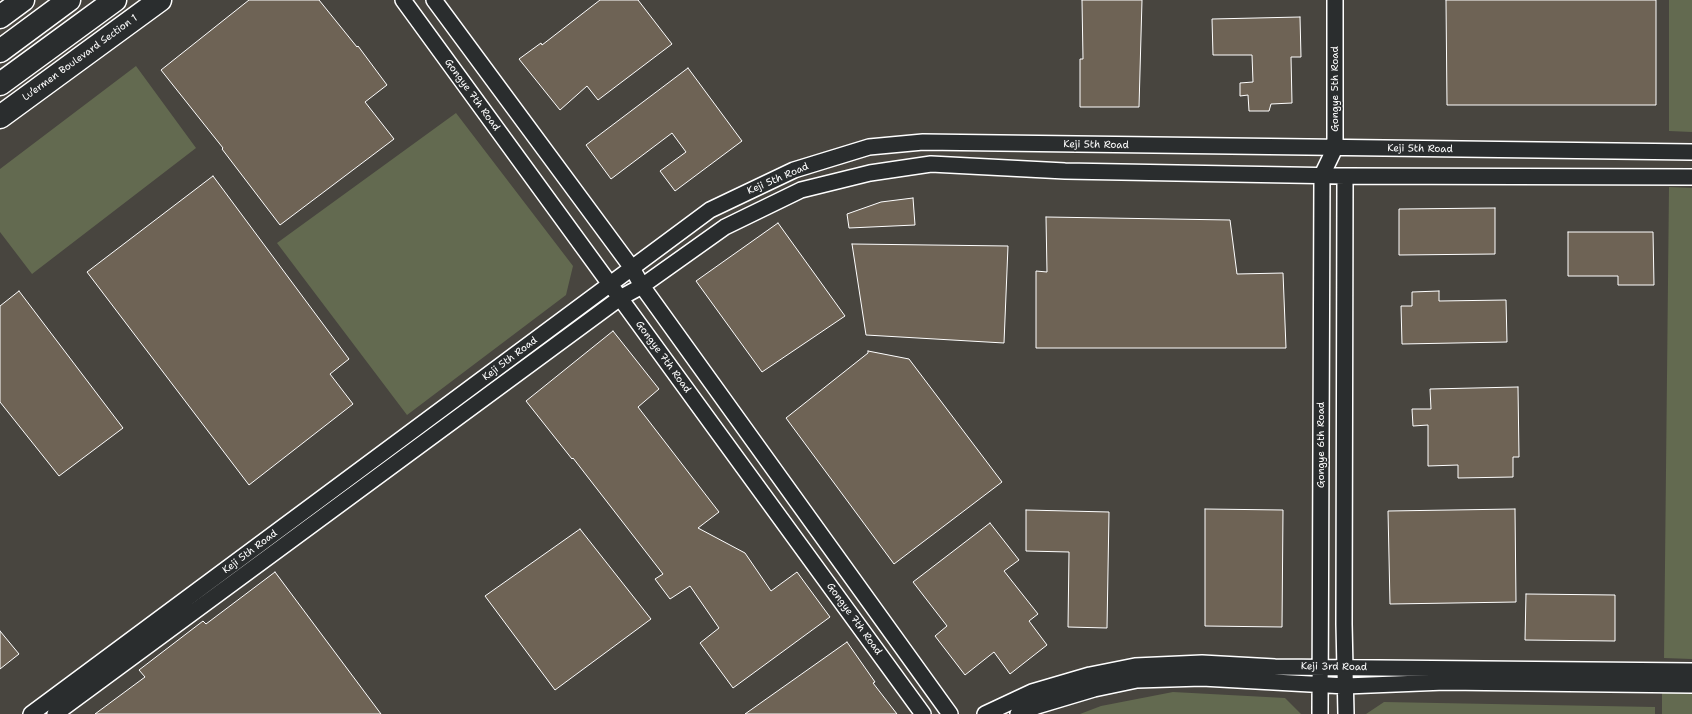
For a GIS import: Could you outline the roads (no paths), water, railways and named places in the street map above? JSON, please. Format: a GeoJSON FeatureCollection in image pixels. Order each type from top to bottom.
{"type":"FeatureCollection","features":[{"type":"Feature","properties":{"kind":"street"},"geometry":{"type":"LineString","coordinates":[[0,16],[23,0]]}},
{"type":"Feature","properties":{"kind":"street"},"geometry":{"type":"LineString","coordinates":[[0,51],[69,0]]}},
{"type":"Feature","properties":{"kind":"street"},"geometry":{"type":"LineString","coordinates":[[0,84],[115,0]]}},
{"type":"Feature","properties":{"kind":"street","name":"Lu’ermen Boulevard Section 1"},"geometry":{"type":"LineString","coordinates":[[0,117],[160,0]]}},
{"type":"Feature","properties":{"kind":"street","name":"Gongye 7th Road"},"geometry":{"type":"LineString","coordinates":[[403,0],[923,714]]}},
{"type":"Feature","properties":{"kind":"street"},"geometry":{"type":"LineString","coordinates":[[434,0],[632,268],[642,286],[950,714]]}},
{"type":"Feature","properties":{"kind":"street","name":"Gongye 5th Road"},"geometry":{"type":"LineString","coordinates":[[1322,175],[1334,148],[1335,0]]}},
{"type":"Feature","properties":{"kind":"street","name":"Keji 5th Road"},"geometry":{"type":"LineString","coordinates":[[32,714],[710,210],[794,170],[869,147],[923,142],[1692,152]]}},
{"type":"Feature","properties":{"kind":"street","name":"Keji 5th Road"},"geometry":{"type":"LineString","coordinates":[[56,714],[620,298],[642,286],[725,227],[801,190],[870,173],[931,164],[1065,171],[1345,176],[1692,177]]}},
{"type":"Feature","properties":{"kind":"street","name":"Gongye 6th Road"},"geometry":{"type":"LineString","coordinates":[[1320,714],[1322,175]]}},
{"type":"Feature","properties":{"kind":"street"},"geometry":{"type":"LineString","coordinates":[[1345,176],[1344,624],[1346,714]]}},
{"type":"Feature","properties":{"kind":"street","name":"Keji 3rd Road"},"geometry":{"type":"LineString","coordinates":[[985,714],[1032,692],[1090,675],[1135,666],[1202,663],[1275,666],[1692,671]]}},
{"type":"Feature","properties":{"kind":"street","name":"Keji 3rd Road"},"geometry":{"type":"LineString","coordinates":[[1018,714],[1037,706],[1137,680],[1202,678],[1346,686],[1444,682],[1692,685]]}}]}
